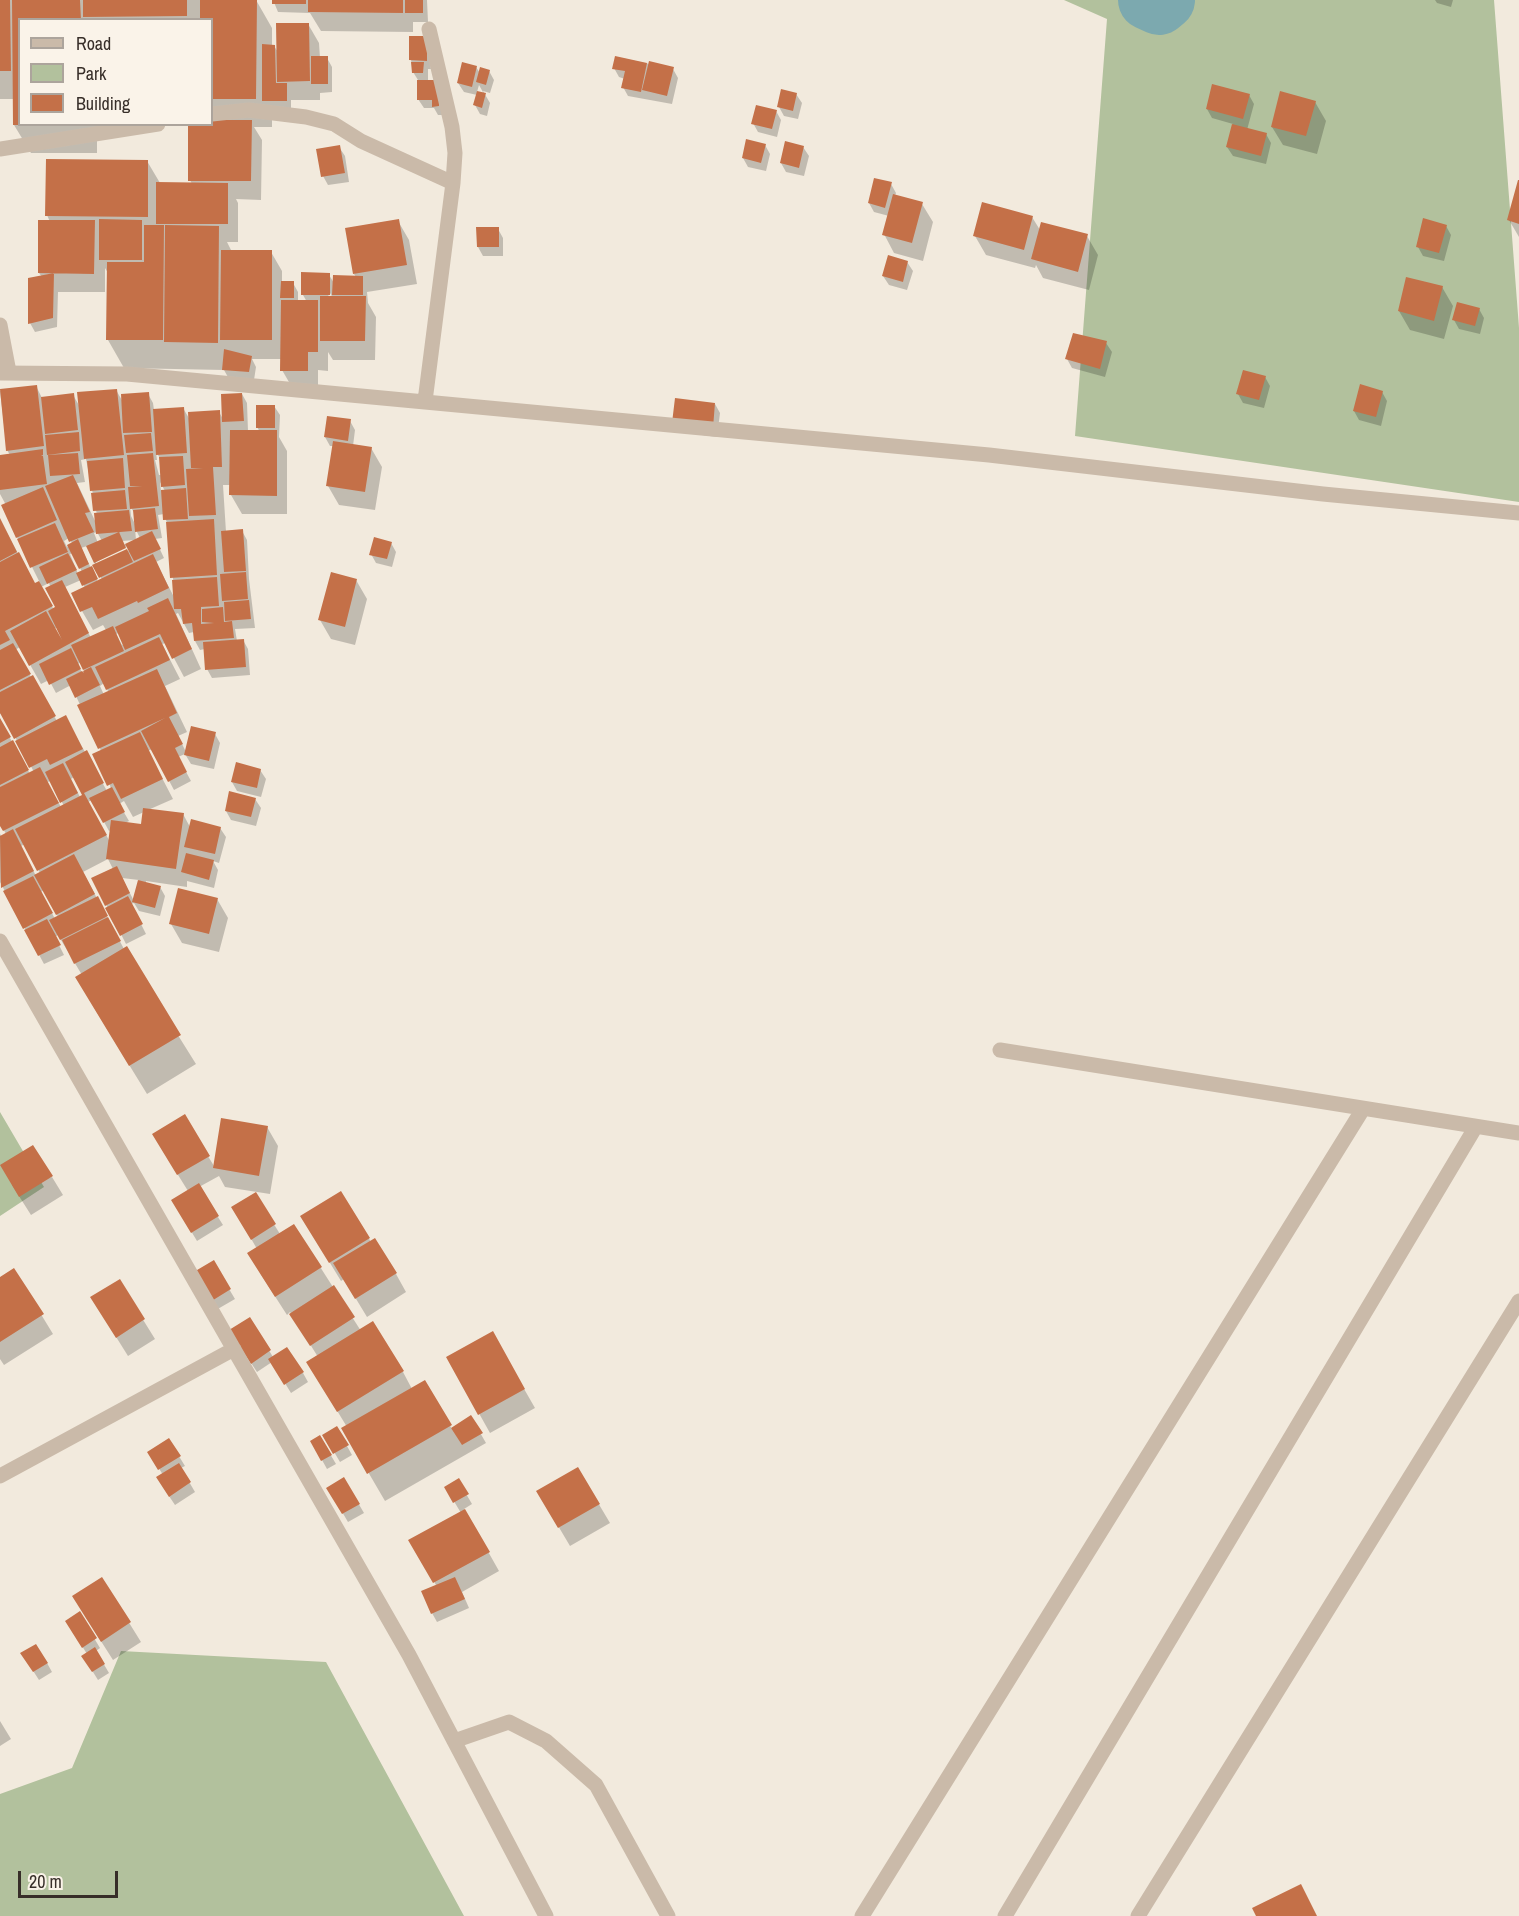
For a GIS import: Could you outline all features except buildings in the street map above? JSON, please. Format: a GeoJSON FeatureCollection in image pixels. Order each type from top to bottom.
{"type":"FeatureCollection","features":[{"type":"Feature","properties":{"kind":"street"},"geometry":{"type":"LineString","coordinates":[[425,402],[455,153],[452,127],[429,29]]}},
{"type":"Feature","properties":{"kind":"street"},"geometry":{"type":"LineString","coordinates":[[213,114],[249,110],[306,117],[334,124],[361,141],[453,183]]}},
{"type":"Feature","properties":{"kind":"street"},"geometry":{"type":"LineString","coordinates":[[0,149],[145,126]]}},
{"type":"Feature","properties":{"kind":"street"},"geometry":{"type":"LineString","coordinates":[[0,325],[4,372],[127,374],[989,455],[1323,494],[1519,513]]}},
{"type":"Feature","properties":{"kind":"street"},"geometry":{"type":"LineString","coordinates":[[0,941],[409,1655],[546,1916]]}},
{"type":"Feature","properties":{"kind":"street"},"geometry":{"type":"LineString","coordinates":[[1000,1050],[1475,1128],[1519,1133]]}},
{"type":"Feature","properties":{"kind":"street"},"geometry":{"type":"LineString","coordinates":[[862,1916],[1363,1109]]}},
{"type":"Feature","properties":{"kind":"street"},"geometry":{"type":"LineString","coordinates":[[1005,1916],[1475,1128]]}},
{"type":"Feature","properties":{"kind":"street"},"geometry":{"type":"LineString","coordinates":[[1138,1916],[1519,1301]]}},
{"type":"Feature","properties":{"kind":"street"},"geometry":{"type":"LineString","coordinates":[[0,1476],[234,1349]]}},
{"type":"Feature","properties":{"kind":"street"},"geometry":{"type":"LineString","coordinates":[[454,1741],[509,1722],[546,1741],[596,1785],[668,1916]]}},
{"type":"Feature","properties":{"kind":"green space"},"geometry":{"type":"Polygon","coordinates":[[[1064,0],[1494,0],[1519,328],[1519,502],[1075,436],[1107,19],[1064,0]]]}},
{"type":"Feature","properties":{"kind":"green space"},"geometry":{"type":"Polygon","coordinates":[[[0,1112],[44,1187],[0,1216],[0,1112]]]}},
{"type":"Feature","properties":{"kind":"green space"},"geometry":{"type":"Polygon","coordinates":[[[121,1651],[326,1662],[464,1916],[0,1916],[0,1794],[72,1768],[121,1651]]]}},
{"type":"Feature","properties":{"kind":"waterway"},"geometry":{"type":"LineString","coordinates":[[1148,0],[1159,5],[1165,0]]}}]}
